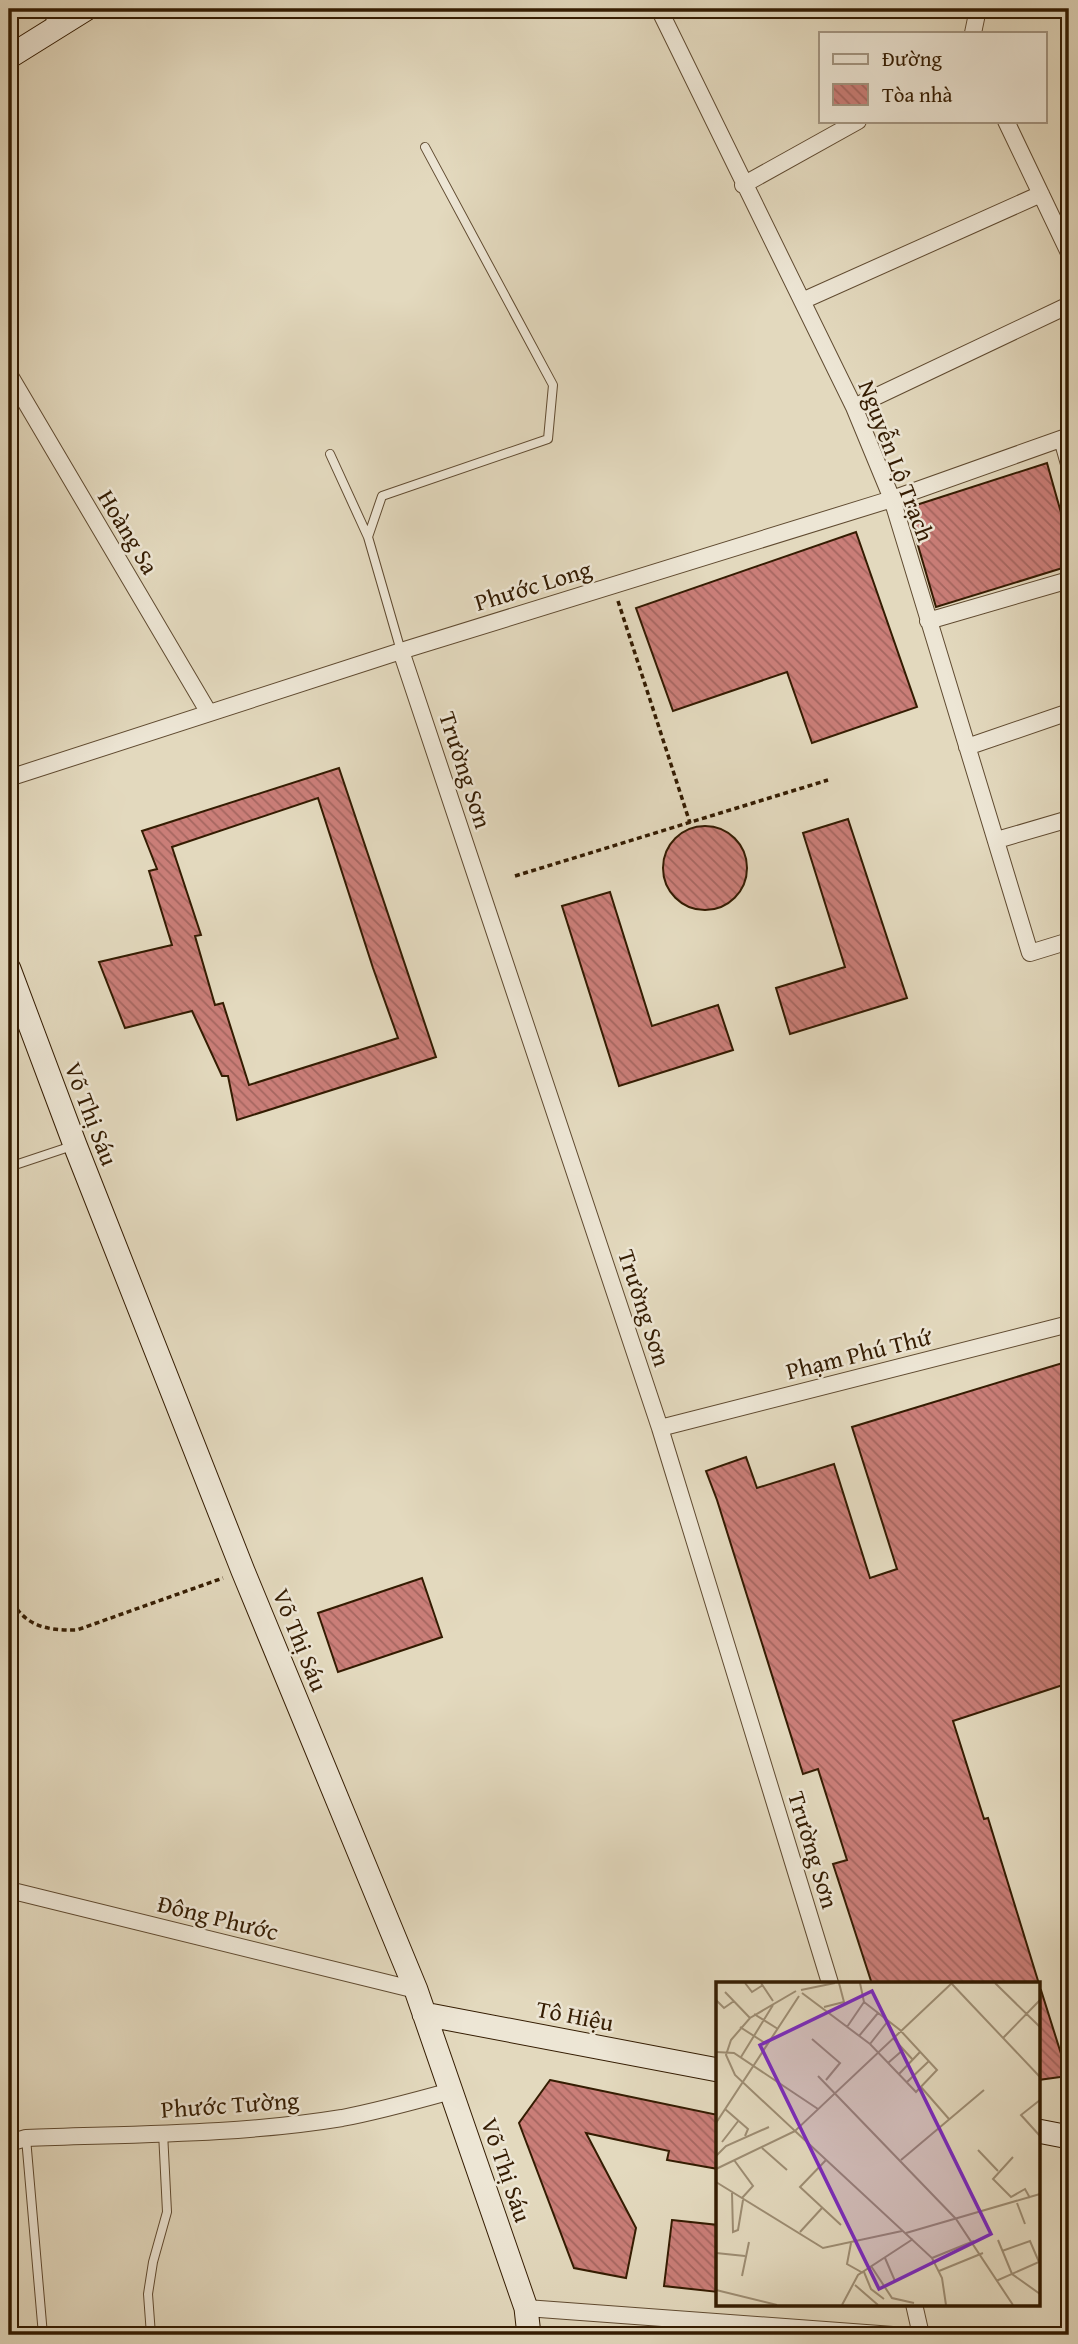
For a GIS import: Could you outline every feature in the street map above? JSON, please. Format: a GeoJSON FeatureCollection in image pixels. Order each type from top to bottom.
{"type":"FeatureCollection","features":[{"type":"Feature","properties":{"kind":"main road"},"geometry":{"type":"LineString","coordinates":[[9,57],[54,17],[86,9]]}},
{"type":"Feature","properties":{"kind":"main road","name":"Võ Thị Sáu"},"geometry":{"type":"LineString","coordinates":[[9,969],[75,1145],[243,1571],[416,1990],[526,2308],[530,2335]]}},
{"type":"Feature","properties":{"kind":"main road","name":"Tô Hiệu"},"geometry":{"type":"LineString","coordinates":[[424,2014],[716,2070]]}},
{"type":"Feature","properties":{"kind":"main road"},"geometry":{"type":"LineString","coordinates":[[1040,2131],[1069,2137]]}},
{"type":"Feature","properties":{"kind":"street","name":"Nguyễn Lộ Trạch"},"geometry":{"type":"LineString","coordinates":[[659,9],[854,407],[891,499],[1030,954],[1069,942]]}},
{"type":"Feature","properties":{"kind":"street"},"geometry":{"type":"LineString","coordinates":[[973,32],[974,10]]}},
{"type":"Feature","properties":{"kind":"street"},"geometry":{"type":"LineString","coordinates":[[743,185],[856,122]]}},
{"type":"Feature","properties":{"kind":"street"},"geometry":{"type":"LineString","coordinates":[[1006,122],[1069,253]]}},
{"type":"Feature","properties":{"kind":"street"},"geometry":{"type":"LineString","coordinates":[[802,300],[1041,194]]}},
{"type":"Feature","properties":{"kind":"street"},"geometry":{"type":"LineString","coordinates":[[854,407],[1069,305]]}},
{"type":"Feature","properties":{"kind":"street","name":"Hoàng Sa"},"geometry":{"type":"LineString","coordinates":[[9,373],[209,713]]}},
{"type":"Feature","properties":{"kind":"street"},"geometry":{"type":"LineString","coordinates":[[1066,437],[1069,464]]}},
{"type":"Feature","properties":{"kind":"street","name":"Phước Long"},"geometry":{"type":"LineString","coordinates":[[9,778],[401,651],[891,499],[1066,437]]}},
{"type":"Feature","properties":{"kind":"street"},"geometry":{"type":"LineString","coordinates":[[929,621],[1069,580]]}},
{"type":"Feature","properties":{"kind":"street","name":"Trường Sơn"},"geometry":{"type":"LineString","coordinates":[[401,651],[660,1428],[830,1982]]}},
{"type":"Feature","properties":{"kind":"street"},"geometry":{"type":"LineString","coordinates":[[967,747],[1069,712]]}},
{"type":"Feature","properties":{"kind":"street"},"geometry":{"type":"LineString","coordinates":[[997,840],[1069,819]]}},
{"type":"Feature","properties":{"kind":"street","name":"Phạm Phú Thứ"},"geometry":{"type":"LineString","coordinates":[[660,1428],[1069,1324]]}},
{"type":"Feature","properties":{"kind":"street","name":"Đông Phước"},"geometry":{"type":"LineString","coordinates":[[9,1890],[416,1990]]}},
{"type":"Feature","properties":{"kind":"street","name":"Phước Tường"},"geometry":{"type":"LineString","coordinates":[[9,2143],[26,2138],[268,2126],[329,2119],[380,2110],[451,2091]]}},
{"type":"Feature","properties":{"kind":"street"},"geometry":{"type":"LineString","coordinates":[[914,2306],[921,2335]]}},
{"type":"Feature","properties":{"kind":"street"},"geometry":{"type":"LineString","coordinates":[[526,2308],[661,2318],[768,2331],[893,2335]]}},
{"type":"Feature","properties":{"kind":"street"},"geometry":{"type":"LineString","coordinates":[[659,2335],[661,2318]]}},
{"type":"Feature","properties":{"kind":"lane"},"geometry":{"type":"LineString","coordinates":[[368,537],[382,496],[548,439],[553,386],[425,147]]}},
{"type":"Feature","properties":{"kind":"lane"},"geometry":{"type":"LineString","coordinates":[[330,454],[368,537],[401,651]]}},
{"type":"Feature","properties":{"kind":"lane"},"geometry":{"type":"LineString","coordinates":[[9,1167],[75,1145]]}},
{"type":"Feature","properties":{"kind":"lane"},"geometry":{"type":"LineString","coordinates":[[151,2335],[148,2294],[153,2262],[167,2212],[163,2132]]}},
{"type":"Feature","properties":{"kind":"lane"},"geometry":{"type":"LineString","coordinates":[[26,2138],[43,2335]]}},
{"type":"Feature","properties":{"kind":"path"},"geometry":{"type":"LineString","coordinates":[[613,585],[690,823]]}},
{"type":"Feature","properties":{"kind":"path"},"geometry":{"type":"LineString","coordinates":[[515,876],[828,780]]}},
{"type":"Feature","properties":{"kind":"path"},"geometry":{"type":"LineString","coordinates":[[9,1594],[15,1610],[27,1620],[43,1627],[77,1630],[243,1571]]}},
{"type":"Feature","properties":{"kind":"building"},"geometry":{"type":"Polygon","coordinates":[[[1047,463],[1069,541],[1069,566],[936,607],[907,508],[1047,463]]]}},
{"type":"Feature","properties":{"kind":"building"},"geometry":{"type":"Polygon","coordinates":[[[856,532],[917,707],[812,743],[787,672],[673,711],[636,608],[856,532]]]}},
{"type":"Feature","properties":{"kind":"building"},"geometry":{"type":"Polygon","coordinates":[[[339,768],[436,1057],[237,1120],[228,1076],[222,1076],[192,1011],[125,1028],[99,962],[172,945],[149,871],[157,869],[142,831],[339,768]],[[318,798],[172,847],[201,935],[195,936],[215,1005],[223,1003],[249,1085],[398,1038],[318,798]]]}},
{"type":"Feature","properties":{"kind":"building"},"geometry":{"type":"Polygon","coordinates":[[[848,819],[907,998],[790,1034],[776,988],[845,967],[803,833],[848,819]]]}},
{"type":"Feature","properties":{"kind":"building"},"geometry":{"type":"Polygon","coordinates":[[[705,826],[721,829],[735,838],[744,852],[747,868],[744,884],[735,898],[721,907],[705,910],[689,907],[675,898],[666,884],[663,868],[666,852],[675,838],[689,829],[705,826]]]}},
{"type":"Feature","properties":{"kind":"building"},"geometry":{"type":"Polygon","coordinates":[[[610,892],[652,1026],[718,1005],[733,1050],[619,1086],[562,906],[610,892]]]}},
{"type":"Feature","properties":{"kind":"building"},"geometry":{"type":"Polygon","coordinates":[[[1069,1361],[1069,1683],[953,1721],[984,1819],[988,1818],[1038,1982],[871,1982],[833,1864],[847,1860],[818,1769],[803,1774],[706,1471],[746,1457],[757,1488],[834,1464],[870,1578],[897,1569],[852,1427],[1069,1361]]]}},
{"type":"Feature","properties":{"kind":"building"},"geometry":{"type":"Polygon","coordinates":[[[422,1578],[442,1637],[338,1672],[318,1613],[422,1578]]]}},
{"type":"Feature","properties":{"kind":"building"},"geometry":{"type":"Polygon","coordinates":[[[1041,1990],[1068,2076],[1040,2080],[1041,1990]]]}},
{"type":"Feature","properties":{"kind":"building"},"geometry":{"type":"Polygon","coordinates":[[[550,2080],[716,2115],[716,2169],[667,2160],[669,2151],[586,2133],[636,2228],[626,2278],[574,2268],[519,2123],[550,2080]]]}},
{"type":"Feature","properties":{"kind":"building"},"geometry":{"type":"Polygon","coordinates":[[[672,2220],[716,2225],[716,2292],[664,2286],[672,2220]]]}}]}
